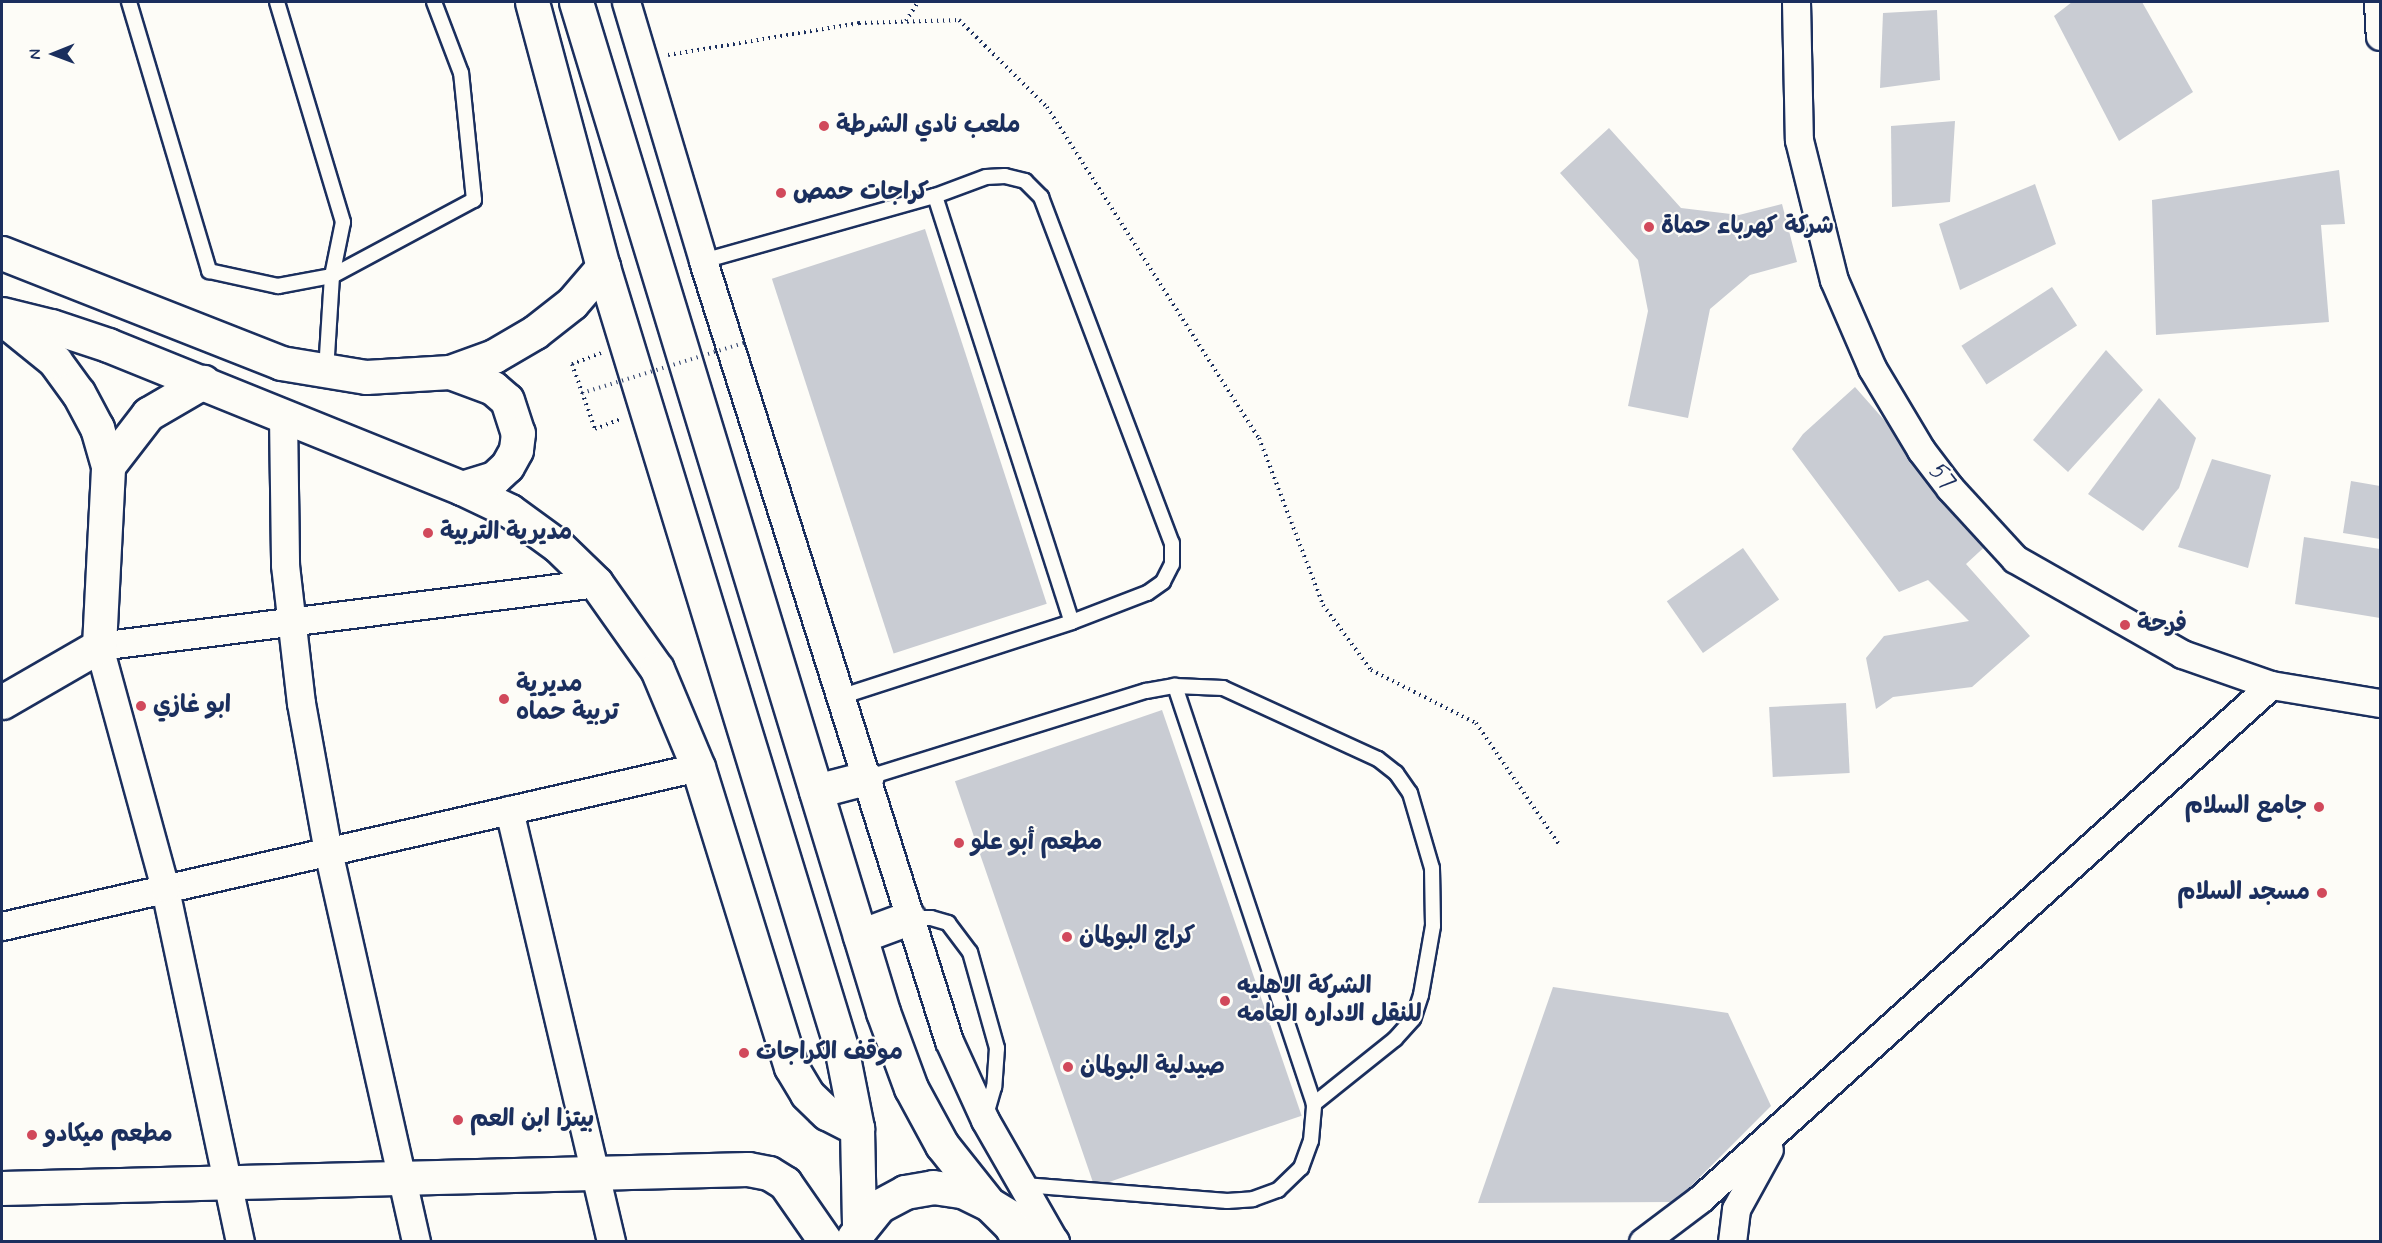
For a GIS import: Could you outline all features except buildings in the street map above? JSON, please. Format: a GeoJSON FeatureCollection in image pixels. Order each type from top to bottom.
{"type":"FeatureCollection","features":[{"type":"Feature","properties":{"kind":"main road"},"geometry":{"type":"LineString","coordinates":[[532,2],[603,267],[813,949],[841,1047],[857,1128],[855,1234]]}},
{"type":"Feature","properties":{"kind":"main road"},"geometry":{"type":"LineString","coordinates":[[576,2],[860,936],[911,1088],[942,1145],[989,1204],[1011,1226],[1019,1242]]}},
{"type":"Feature","properties":{"kind":"main road"},"geometry":{"type":"LineString","coordinates":[[2,253],[281,363],[326,373],[366,377],[450,372],[494,356],[535,332],[572,303],[603,267]]}},
{"type":"Feature","properties":{"kind":"main road"},"geometry":{"type":"LineString","coordinates":[[2,316],[51,326],[203,382],[462,488],[510,511],[558,546],[596,583],[657,669],[698,767],[791,1067],[814,1101],[828,1113],[857,1128]]}},
{"type":"Feature","properties":{"kind":"main road"},"geometry":{"type":"LineString","coordinates":[[2,316],[55,361],[78,393],[97,428],[108,465],[99,646],[2,702]]}},
{"type":"Feature","properties":{"kind":"main road"},"geometry":{"type":"LineString","coordinates":[[450,372],[493,388],[507,400],[518,433],[516,450],[507,466],[494,478],[462,488]]}},
{"type":"Feature","properties":{"kind":"main road"},"geometry":{"type":"LineString","coordinates":[[108,465],[148,414],[203,382]]}},
{"type":"Feature","properties":{"kind":"main road"},"geometry":{"type":"LineString","coordinates":[[816,791],[866,778]]}},
{"type":"Feature","properties":{"kind":"main road"},"geometry":{"type":"LineString","coordinates":[[860,936],[909,918]]}},
{"type":"Feature","properties":{"kind":"main road"},"geometry":{"type":"LineString","coordinates":[[2,1188],[748,1169],[769,1173],[785,1183],[826,1242]]}},
{"type":"Feature","properties":{"kind":"main road"},"geometry":{"type":"LineString","coordinates":[[855,1234],[879,1206],[905,1192],[933,1187],[962,1191],[989,1204],[1053,1242]]}},
{"type":"Feature","properties":{"kind":"street"},"geometry":{"type":"LineString","coordinates":[[626,2],[703,261],[949,1041],[985,1120],[1024,1185],[1053,1242]]}},
{"type":"Feature","properties":{"kind":"street","name":"57"},"geometry":{"type":"LineString","coordinates":[[1796,2],[1799,140],[1819,234],[1851,324],[1872,368],[1921,450],[1958,497],[2015,559],[2182,654],[2271,685],[2380,703]]}},
{"type":"Feature","properties":{"kind":"street"},"geometry":{"type":"LineString","coordinates":[[2378,2],[2380,36]]}},
{"type":"Feature","properties":{"kind":"street"},"geometry":{"type":"LineString","coordinates":[[283,416],[290,621],[328,851],[416,1242]]}},
{"type":"Feature","properties":{"kind":"street"},"geometry":{"type":"LineString","coordinates":[[240,1242],[165,888],[99,646],[596,583]]}},
{"type":"Feature","properties":{"kind":"street"},"geometry":{"type":"LineString","coordinates":[[1643,1242],[1700,1200],[2271,685]]}},
{"type":"Feature","properties":{"kind":"street"},"geometry":{"type":"LineString","coordinates":[[2,926],[698,767]]}},
{"type":"Feature","properties":{"kind":"street"},"geometry":{"type":"LineString","coordinates":[[509,810],[611,1242]]}},
{"type":"Feature","properties":{"kind":"street"},"geometry":{"type":"LineString","coordinates":[[1732,1242],[1732,1225],[1742,1193],[1786,1122]]}},
{"type":"Feature","properties":{"kind":"lane"},"geometry":{"type":"LineString","coordinates":[[129,2],[209,271],[278,286],[332,276],[474,200],[461,73],[434,2]]}},
{"type":"Feature","properties":{"kind":"lane"},"geometry":{"type":"LineString","coordinates":[[277,2],[343,222],[332,276],[326,373]]}},
{"type":"Feature","properties":{"kind":"lane"},"geometry":{"type":"LineString","coordinates":[[703,261],[935,196],[986,177],[1005,176],[1025,182],[1041,197],[1172,543],[1172,564],[1163,582],[1147,593],[1072,622],[840,697]]}},
{"type":"Feature","properties":{"kind":"lane"},"geometry":{"type":"LineString","coordinates":[[935,196],[1072,622]]}},
{"type":"Feature","properties":{"kind":"lane"},"geometry":{"type":"LineString","coordinates":[[1024,1185],[1227,1201],[1253,1199],[1278,1190],[1301,1168],[1311,1141],[1314,1104],[1175,686]]}},
{"type":"Feature","properties":{"kind":"lane"},"geometry":{"type":"LineString","coordinates":[[866,778],[1135,694],[1175,686],[1223,688],[1263,703],[1378,759],[1396,773],[1410,793],[1432,868],[1434,895],[1421,995],[1413,1019],[1395,1040],[1314,1104]]}},
{"type":"Feature","properties":{"kind":"lane"},"geometry":{"type":"LineString","coordinates":[[909,918],[931,918],[948,923],[970,952],[997,1048],[994,1087],[985,1120]]}},
{"type":"Feature","properties":{"kind":"path"},"geometry":{"type":"LineString","coordinates":[[906,22],[918,2]]}},
{"type":"Feature","properties":{"kind":"path"},"geometry":{"type":"LineString","coordinates":[[643,59],[859,23],[959,20],[1047,107],[1259,438],[1323,605],[1371,670],[1476,723],[1558,844]]}},
{"type":"Feature","properties":{"kind":"path"},"geometry":{"type":"LineString","coordinates":[[582,393],[747,342]]}},
{"type":"Feature","properties":{"kind":"path"},"geometry":{"type":"LineString","coordinates":[[572,364],[595,429]]}},
{"type":"Feature","properties":{"kind":"place","name":"ملعب نادي الشرطة"},"geometry":{"type":"Point","coordinates":[824,126]}},
{"type":"Feature","properties":{"kind":"place","name":"كراجات حمص"},"geometry":{"type":"Point","coordinates":[781,193]}},
{"type":"Feature","properties":{"kind":"place","name":"شركة كهرباء حماة"},"geometry":{"type":"Point","coordinates":[1649,227]}},
{"type":"Feature","properties":{"kind":"place","name":"مديرية التربية"},"geometry":{"type":"Point","coordinates":[428,533]}},
{"type":"Feature","properties":{"kind":"place","name":"فرحة"},"geometry":{"type":"Point","coordinates":[2125,625]}},
{"type":"Feature","properties":{"kind":"place","name":"مديرية تربية حماه"},"geometry":{"type":"Point","coordinates":[504,699]}},
{"type":"Feature","properties":{"kind":"place","name":"ابو غازي"},"geometry":{"type":"Point","coordinates":[141,706]}},
{"type":"Feature","properties":{"kind":"place","name":"جامع السلام"},"geometry":{"type":"Point","coordinates":[2319,807]}},
{"type":"Feature","properties":{"kind":"place","name":"مطعم أبو علو"},"geometry":{"type":"Point","coordinates":[959,843]}},
{"type":"Feature","properties":{"kind":"place","name":"مسجد السلام"},"geometry":{"type":"Point","coordinates":[2322,893]}},
{"type":"Feature","properties":{"kind":"place","name":"كراج البولمان"},"geometry":{"type":"Point","coordinates":[1067,937]}},
{"type":"Feature","properties":{"kind":"place","name":"الشركة الاهليه للنقل الاداره العامه"},"geometry":{"type":"Point","coordinates":[1225,1001]}},
{"type":"Feature","properties":{"kind":"place","name":"موقف الكراجات"},"geometry":{"type":"Point","coordinates":[744,1053]}},
{"type":"Feature","properties":{"kind":"place","name":"صيدلية البولمان"},"geometry":{"type":"Point","coordinates":[1068,1067]}},
{"type":"Feature","properties":{"kind":"place","name":"بيتزا ابن العم"},"geometry":{"type":"Point","coordinates":[458,1120]}},
{"type":"Feature","properties":{"kind":"place","name":"مطعم ميكادو"},"geometry":{"type":"Point","coordinates":[32,1135]}}]}
